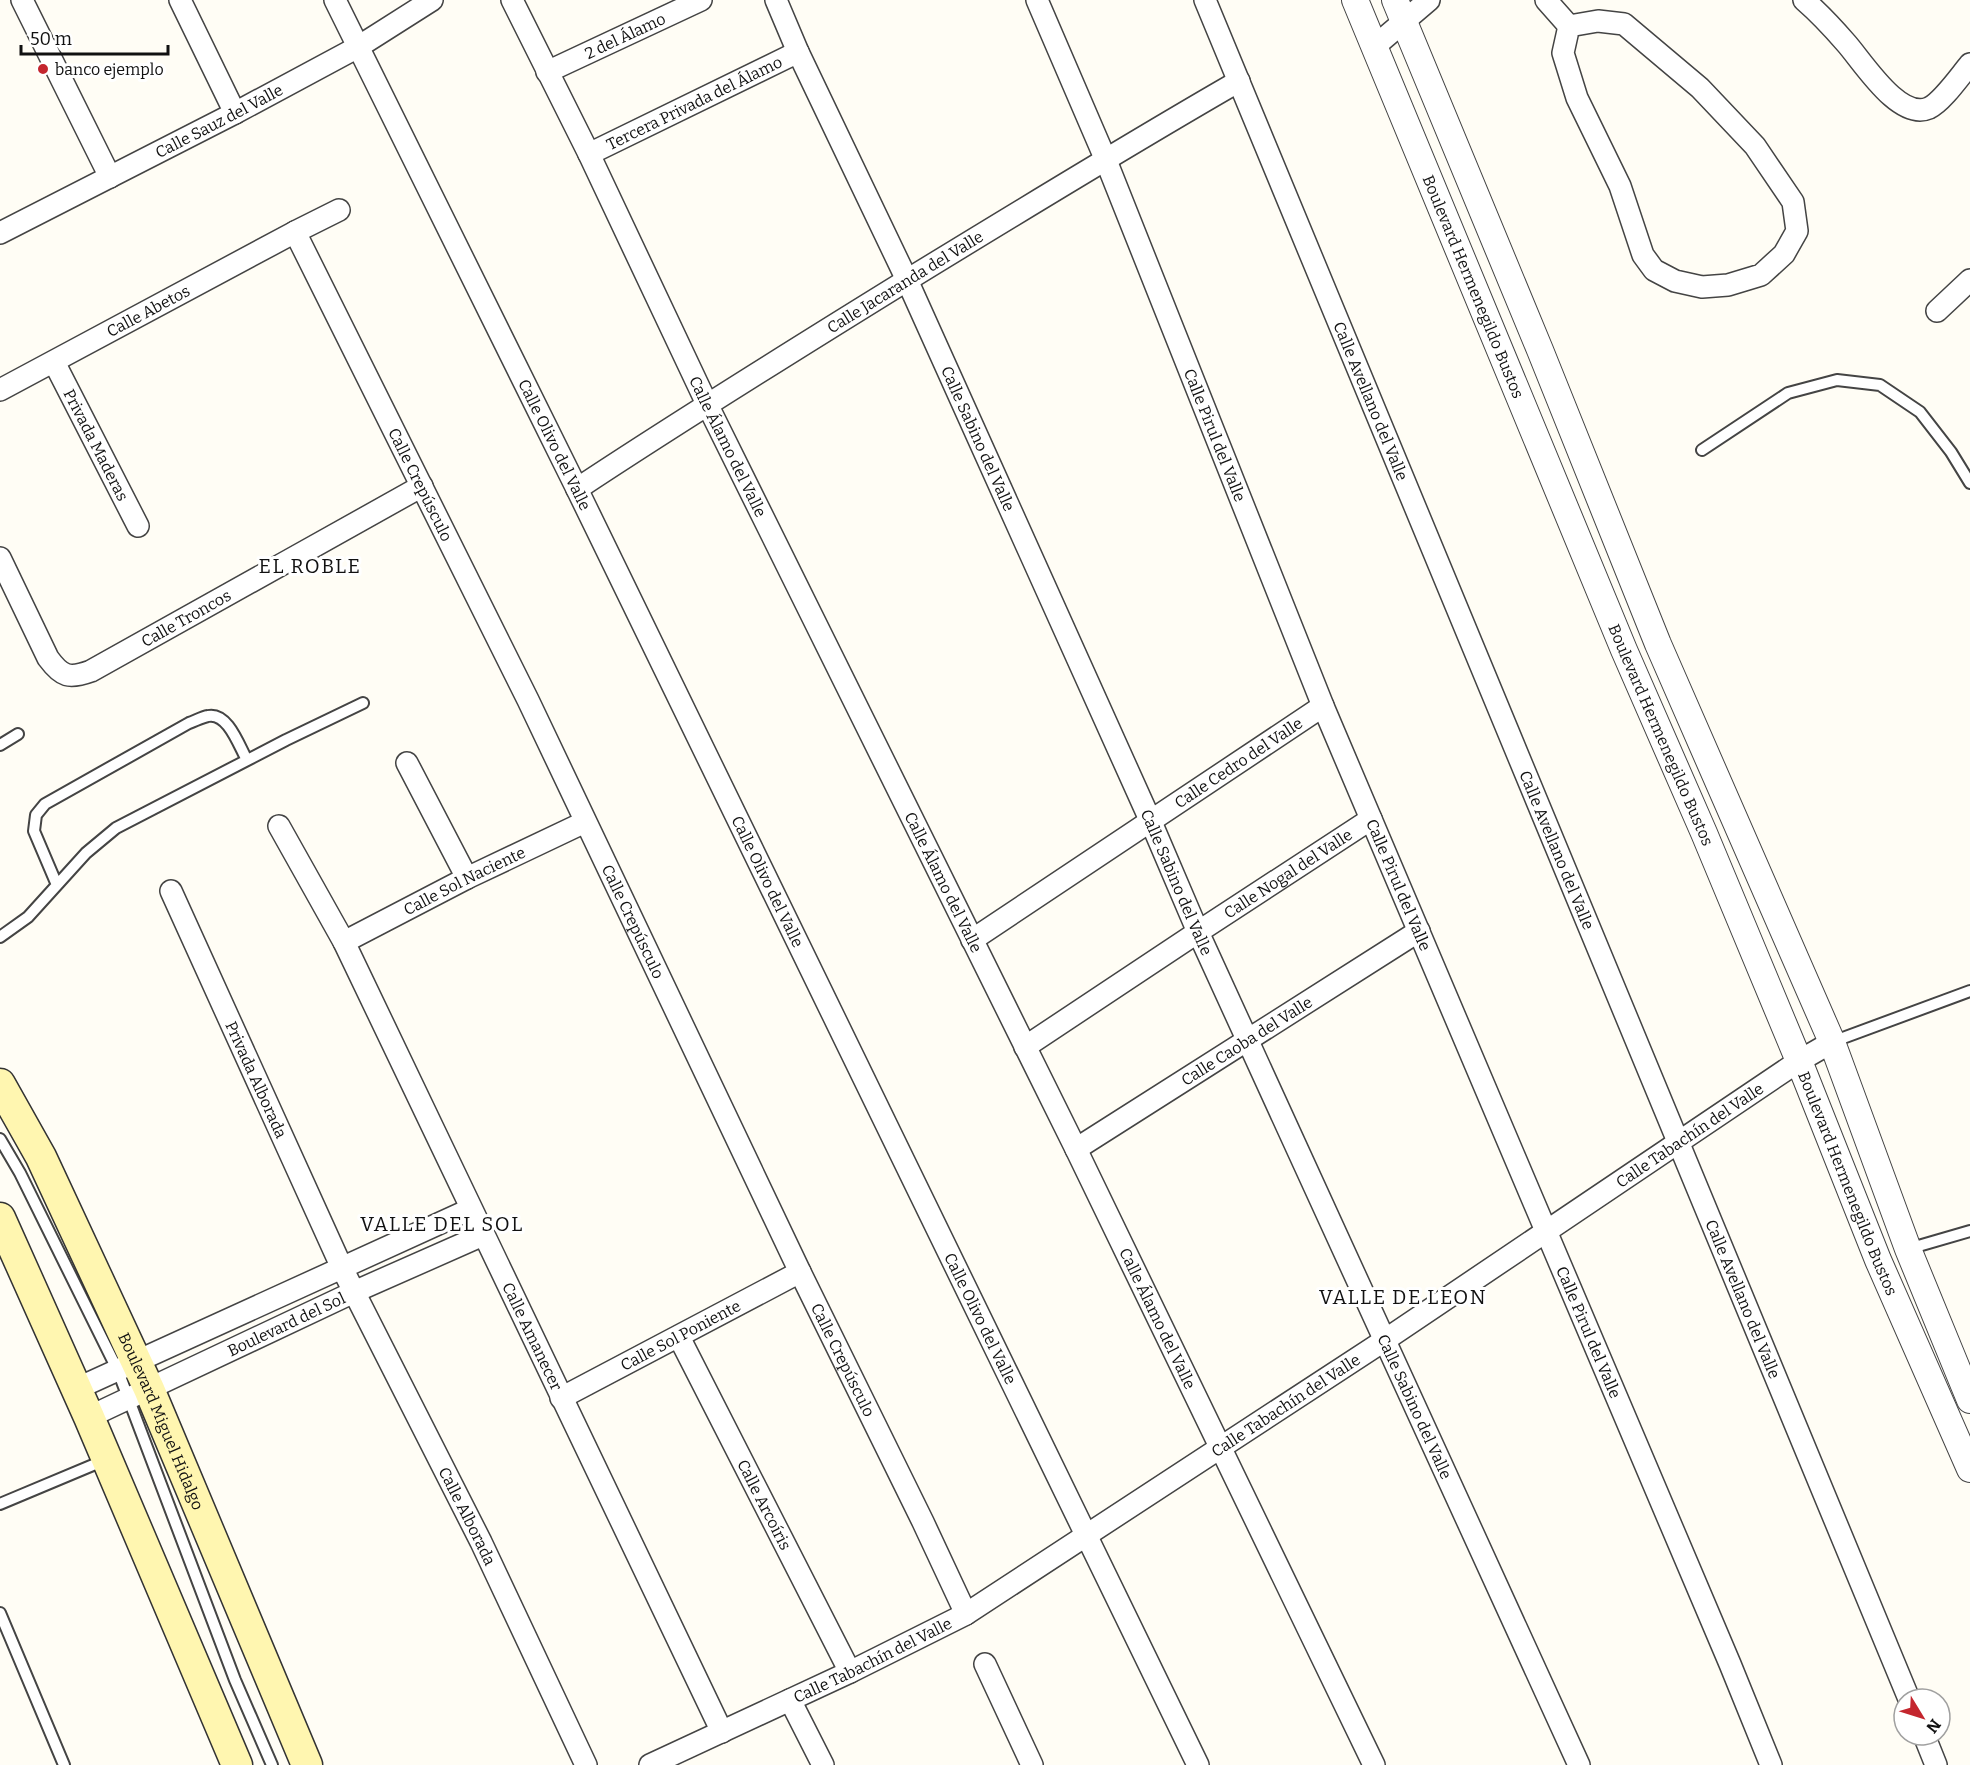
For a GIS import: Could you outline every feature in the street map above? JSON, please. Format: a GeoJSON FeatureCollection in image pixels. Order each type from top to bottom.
{"type":"FeatureCollection","features":[{"type":"Feature","properties":{"kind":"main road","name":"Boulevard Miguel Hidalgo"},"geometry":{"type":"LineString","coordinates":[[0,1084],[41,1157],[133,1380],[307,1765]]}},
{"type":"Feature","properties":{"kind":"main road"},"geometry":{"type":"LineString","coordinates":[[0,1218],[76,1389],[98,1416],[107,1459],[237,1765]]}},
{"type":"Feature","properties":{"kind":"street"},"geometry":{"type":"LineString","coordinates":[[22,0],[110,177]]}},
{"type":"Feature","properties":{"kind":"street"},"geometry":{"type":"LineString","coordinates":[[180,0],[235,114]]}},
{"type":"Feature","properties":{"kind":"street","name":"Calle Olivo del Valle"},"geometry":{"type":"LineString","coordinates":[[335,0],[577,489],[1198,1765]]}},
{"type":"Feature","properties":{"kind":"street","name":"Calle Sauz del Valle"},"geometry":{"type":"LineString","coordinates":[[0,233],[235,114],[358,47],[432,0]]}},
{"type":"Feature","properties":{"kind":"street","name":"Calle Álamo del Valle"},"geometry":{"type":"LineString","coordinates":[[512,0],[589,154],[707,404],[1076,1149],[1374,1765]]}},
{"type":"Feature","properties":{"kind":"street","name":"2 del Álamo"},"geometry":{"type":"LineString","coordinates":[[547,72],[701,0]]}},
{"type":"Feature","properties":{"kind":"street","name":"Calle Sabino del Valle"},"geometry":{"type":"LineString","coordinates":[[776,0],[798,52],[907,280],[1152,822],[1198,932],[1579,1765]]}},
{"type":"Feature","properties":{"kind":"street","name":"Calle Pirul del Valle"},"geometry":{"type":"LineString","coordinates":[[1037,0],[1105,158],[1323,706],[1731,1664],[1771,1765]]}},
{"type":"Feature","properties":{"kind":"street","name":"Calle Avellano del Valle"},"geometry":{"type":"LineString","coordinates":[[1205,0],[1904,1687]]}},
{"type":"Feature","properties":{"kind":"street","name":"Boulevard Hermenegildo Bustos"},"geometry":{"type":"LineString","coordinates":[[1356,0],[1624,650],[1704,833],[1799,1061],[1878,1260],[1969,1463]]}},
{"type":"Feature","properties":{"kind":"street"},"geometry":{"type":"LineString","coordinates":[[1375,46],[1400,10],[1429,0]]}},
{"type":"Feature","properties":{"kind":"street"},"geometry":{"type":"LineString","coordinates":[[1546,0],[1569,26]]}},
{"type":"Feature","properties":{"kind":"street"},"geometry":{"type":"LineString","coordinates":[[1804,0],[1848,45],[1885,91],[1909,108],[1917,110],[1931,107],[1970,64]]}},
{"type":"Feature","properties":{"kind":"street","name":"Boulevard Hermenegildo Bustos"},"geometry":{"type":"LineString","coordinates":[[1400,10],[1659,644],[1832,1042],[1908,1249],[1970,1400]]}},
{"type":"Feature","properties":{"kind":"street"},"geometry":{"type":"LineString","coordinates":[[1598,21],[1624,24],[1700,88],[1755,146],[1793,202],[1797,231],[1784,254],[1761,275],[1728,285],[1702,287],[1675,281],[1654,270],[1643,255],[1620,186],[1577,98],[1563,53],[1569,26],[1598,21]]}},
{"type":"Feature","properties":{"kind":"street","name":"Tercera Privada del Álamo"},"geometry":{"type":"LineString","coordinates":[[589,154],[798,52]]}},
{"type":"Feature","properties":{"kind":"street","name":"Calle Jacaranda del Valle"},"geometry":{"type":"LineString","coordinates":[[577,489],[707,404],[907,280],[1105,158],[1239,81]]}},
{"type":"Feature","properties":{"kind":"street","name":"Calle Abetos"},"geometry":{"type":"LineString","coordinates":[[0,390],[339,210]]}},
{"type":"Feature","properties":{"kind":"street","name":"Calle Crepúsculo"},"geometry":{"type":"LineString","coordinates":[[295,232],[422,486],[966,1614]]}},
{"type":"Feature","properties":{"kind":"street"},"geometry":{"type":"LineString","coordinates":[[1937,311],[1970,280]]}},
{"type":"Feature","properties":{"kind":"street","name":"Privada Maderas"},"geometry":{"type":"LineString","coordinates":[[54,362],[138,526]]}},
{"type":"Feature","properties":{"kind":"street","name":"Calle Troncos"},"geometry":{"type":"LineString","coordinates":[[0,558],[55,668],[69,676],[77,676],[91,671],[422,486]]}},
{"type":"Feature","properties":{"kind":"street","name":"Calle Cedro del Valle"},"geometry":{"type":"LineString","coordinates":[[972,940],[1323,706]]}},
{"type":"Feature","properties":{"kind":"street"},"geometry":{"type":"LineString","coordinates":[[407,763],[467,878]]}},
{"type":"Feature","properties":{"kind":"street","name":"Calle Nogal del Valle"},"geometry":{"type":"LineString","coordinates":[[1025,1047],[1371,819]]}},
{"type":"Feature","properties":{"kind":"street","name":"Calle Sol Naciente"},"geometry":{"type":"LineString","coordinates":[[344,942],[467,878],[585,822]]}},
{"type":"Feature","properties":{"kind":"street","name":"Calle Amanecer"},"geometry":{"type":"LineString","coordinates":[[279,826],[344,942],[722,1732]]}},
{"type":"Feature","properties":{"kind":"street","name":"Privada Alborada"},"geometry":{"type":"LineString","coordinates":[[171,891],[342,1268]]}},
{"type":"Feature","properties":{"kind":"street","name":"Calle Caoba del Valle"},"geometry":{"type":"LineString","coordinates":[[1076,1149],[1419,932]]}},
{"type":"Feature","properties":{"kind":"street","name":"Calle Tabachín del Valle"},"geometry":{"type":"LineString","coordinates":[[650,1765],[850,1672],[966,1614],[1385,1340],[1799,1061],[1832,1042]]}},
{"type":"Feature","properties":{"kind":"street","name":"Boulevard del Sol"},"geometry":{"type":"LineString","coordinates":[[98,1416],[133,1380],[342,1268],[471,1209]]}},
{"type":"Feature","properties":{"kind":"street","name":"Boulevard del Sol"},"geometry":{"type":"LineString","coordinates":[[76,1389],[133,1380],[354,1292],[483,1235]]}},
{"type":"Feature","properties":{"kind":"street","name":"Calle Alborada"},"geometry":{"type":"LineString","coordinates":[[342,1268],[481,1542],[586,1765]]}},
{"type":"Feature","properties":{"kind":"street","name":"Calle Sol Poniente"},"geometry":{"type":"LineString","coordinates":[[561,1398],[800,1272]]}},
{"type":"Feature","properties":{"kind":"street","name":"Calle Arcoíris"},"geometry":{"type":"LineString","coordinates":[[679,1337],[850,1672]]}},
{"type":"Feature","properties":{"kind":"street"},"geometry":{"type":"LineString","coordinates":[[985,1664],[1032,1765]]}},
{"type":"Feature","properties":{"kind":"street"},"geometry":{"type":"LineString","coordinates":[[790,1700],[823,1765]]}},
{"type":"Feature","properties":{"kind":"street"},"geometry":{"type":"LineString","coordinates":[[1929,1747],[1936,1765]]}},
{"type":"Feature","properties":{"kind":"lane"},"geometry":{"type":"LineString","coordinates":[[1702,450],[1788,393],[1837,380],[1880,385],[1920,412],[1951,452],[1970,483]]}},
{"type":"Feature","properties":{"kind":"lane"},"geometry":{"type":"LineString","coordinates":[[0,937],[28,917],[86,853],[116,828],[363,703]]}},
{"type":"Feature","properties":{"kind":"lane"},"geometry":{"type":"LineString","coordinates":[[57,885],[34,831],[36,815],[45,804],[189,723],[208,716],[216,716],[227,725],[247,760]]}},
{"type":"Feature","properties":{"kind":"lane"},"geometry":{"type":"LineString","coordinates":[[0,745],[18,734]]}},
{"type":"Feature","properties":{"kind":"lane","name":"Calle Tabachín del Valle"},"geometry":{"type":"LineString","coordinates":[[1832,1042],[1970,991]]}},
{"type":"Feature","properties":{"kind":"lane"},"geometry":{"type":"LineString","coordinates":[[0,1139],[133,1380],[235,1680],[272,1765]]}},
{"type":"Feature","properties":{"kind":"lane"},"geometry":{"type":"LineString","coordinates":[[1908,1249],[1970,1231]]}},
{"type":"Feature","properties":{"kind":"lane"},"geometry":{"type":"LineString","coordinates":[[0,1504],[107,1459]]}},
{"type":"Feature","properties":{"kind":"lane"},"geometry":{"type":"LineString","coordinates":[[0,1613],[64,1765]]}},
{"type":"Feature","properties":{"kind":"place","name":"banco ejemplo"},"geometry":{"type":"Point","coordinates":[43,69]}},
{"type":"Feature","properties":{"kind":"district","name":"EL ROBLE"},"geometry":{"type":"Point","coordinates":[310,566]}},
{"type":"Feature","properties":{"kind":"district","name":"VALLE DEL SOL"},"geometry":{"type":"Point","coordinates":[442,1224]}},
{"type":"Feature","properties":{"kind":"district","name":"VALLE DE LEON"},"geometry":{"type":"Point","coordinates":[1403,1297]}}]}
